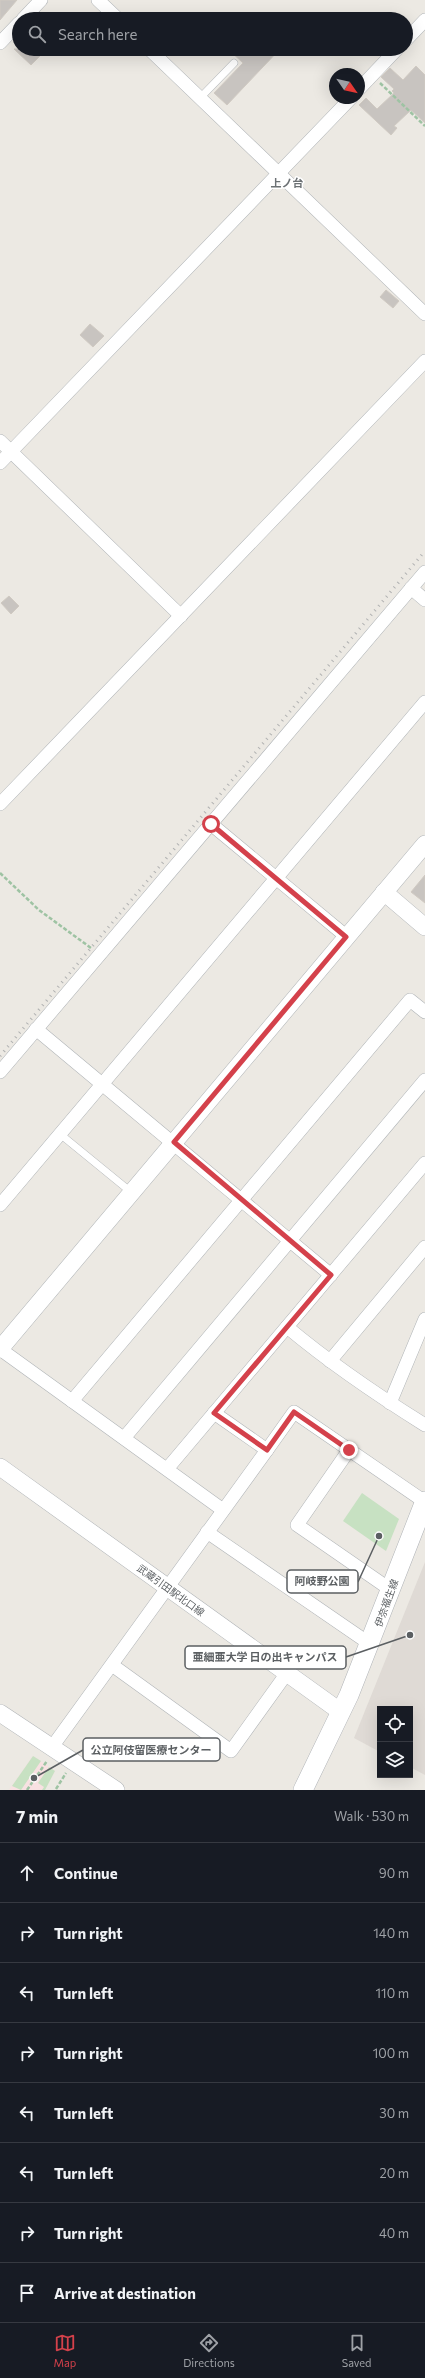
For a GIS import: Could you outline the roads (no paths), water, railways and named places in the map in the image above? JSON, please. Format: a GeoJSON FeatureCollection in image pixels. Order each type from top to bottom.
{"type":"FeatureCollection","features":[{"type":"Feature","properties":{"kind":"main road","name":"伊奈福生線"},"geometry":{"type":"LineString","coordinates":[[304,1790],[341,1712],[370,1644],[425,1501]]}},
{"type":"Feature","properties":{"kind":"street"},"geometry":{"type":"LineString","coordinates":[[30,12],[41,0]]}},
{"type":"Feature","properties":{"kind":"street"},"geometry":{"type":"LineString","coordinates":[[98,0],[111,12]]}},
{"type":"Feature","properties":{"kind":"street"},"geometry":{"type":"LineString","coordinates":[[413,33],[425,20]]}},
{"type":"Feature","properties":{"kind":"street"},"geometry":{"type":"LineString","coordinates":[[0,43],[12,31]]}},
{"type":"Feature","properties":{"kind":"street"},"geometry":{"type":"LineString","coordinates":[[156,56],[425,314]]}},
{"type":"Feature","properties":{"kind":"street"},"geometry":{"type":"LineString","coordinates":[[365,83],[391,56]]}},
{"type":"Feature","properties":{"kind":"street"},"geometry":{"type":"LineString","coordinates":[[0,464],[345,104]]}},
{"type":"Feature","properties":{"kind":"street"},"geometry":{"type":"LineString","coordinates":[[0,804],[425,361]]}},
{"type":"Feature","properties":{"kind":"street"},"geometry":{"type":"LineString","coordinates":[[0,441],[181,616]]}},
{"type":"Feature","properties":{"kind":"street"},"geometry":{"type":"LineString","coordinates":[[0,1072],[425,572]]}},
{"type":"Feature","properties":{"kind":"street"},"geometry":{"type":"LineString","coordinates":[[411,588],[425,600]]}},
{"type":"Feature","properties":{"kind":"street"},"geometry":{"type":"LineString","coordinates":[[0,1205],[425,702]]}},
{"type":"Feature","properties":{"kind":"street"},"geometry":{"type":"LineString","coordinates":[[211,824],[346,937]]}},
{"type":"Feature","properties":{"kind":"street"},"geometry":{"type":"LineString","coordinates":[[223,1510],[0,1349],[425,844]]}},
{"type":"Feature","properties":{"kind":"street"},"geometry":{"type":"LineString","coordinates":[[384,892],[425,927]]}},
{"type":"Feature","properties":{"kind":"street"},"geometry":{"type":"LineString","coordinates":[[72,1401],[410,1000],[425,1012]]}},
{"type":"Feature","properties":{"kind":"street"},"geometry":{"type":"LineString","coordinates":[[36,1029],[174,1142],[331,1275]]}},
{"type":"Feature","properties":{"kind":"street"},"geometry":{"type":"LineString","coordinates":[[124,1438],[425,1080]]}},
{"type":"Feature","properties":{"kind":"street"},"geometry":{"type":"LineString","coordinates":[[167,1469],[425,1163]]}},
{"type":"Feature","properties":{"kind":"street"},"geometry":{"type":"LineString","coordinates":[[330,1361],[425,1247]]}},
{"type":"Feature","properties":{"kind":"street"},"geometry":{"type":"LineString","coordinates":[[390,1403],[425,1319]]}},
{"type":"Feature","properties":{"kind":"street"},"geometry":{"type":"LineString","coordinates":[[287,1326],[330,1361],[390,1403],[425,1425]]}},
{"type":"Feature","properties":{"kind":"street"},"geometry":{"type":"LineString","coordinates":[[50,1753],[294,1412],[425,1501]]}},
{"type":"Feature","properties":{"kind":"street"},"geometry":{"type":"LineString","coordinates":[[214,1413],[267,1450]]}},
{"type":"Feature","properties":{"kind":"street"},"geometry":{"type":"LineString","coordinates":[[349,1450],[297,1526],[391,1590]]}},
{"type":"Feature","properties":{"kind":"street","name":"武蔵引田駅北口線"},"geometry":{"type":"LineString","coordinates":[[0,1468],[341,1712]]}},
{"type":"Feature","properties":{"kind":"street"},"geometry":{"type":"LineString","coordinates":[[207,1532],[370,1644]]}},
{"type":"Feature","properties":{"kind":"street"},"geometry":{"type":"LineString","coordinates":[[112,1665],[231,1751],[287,1673]]}},
{"type":"Feature","properties":{"kind":"street"},"geometry":{"type":"LineString","coordinates":[[0,1713],[50,1753],[116,1790]]}},
{"type":"Feature","properties":{"kind":"lane"},"geometry":{"type":"LineString","coordinates":[[200,98],[234,63]]}},
{"type":"Feature","properties":{"kind":"lane"},"geometry":{"type":"LineString","coordinates":[[60,1134],[132,1192]]}},
{"type":"Feature","properties":{"kind":"railway"},"geometry":{"type":"LineString","coordinates":[[0,1056],[425,551]]}},
{"type":"Feature","properties":{"kind":"place","name":"阿岐野公園"},"geometry":{"type":"Point","coordinates":[379,1536]}},
{"type":"Feature","properties":{"kind":"place","name":"亜細亜大学 日の出キャンパス"},"geometry":{"type":"Point","coordinates":[410,1635]}},
{"type":"Feature","properties":{"kind":"place","name":"公立阿伎留医療センター"},"geometry":{"type":"Point","coordinates":[34,1778]}},
{"type":"Feature","properties":{"kind":"district","name":"上ノ台"},"geometry":{"type":"Point","coordinates":[287,183]}}]}
